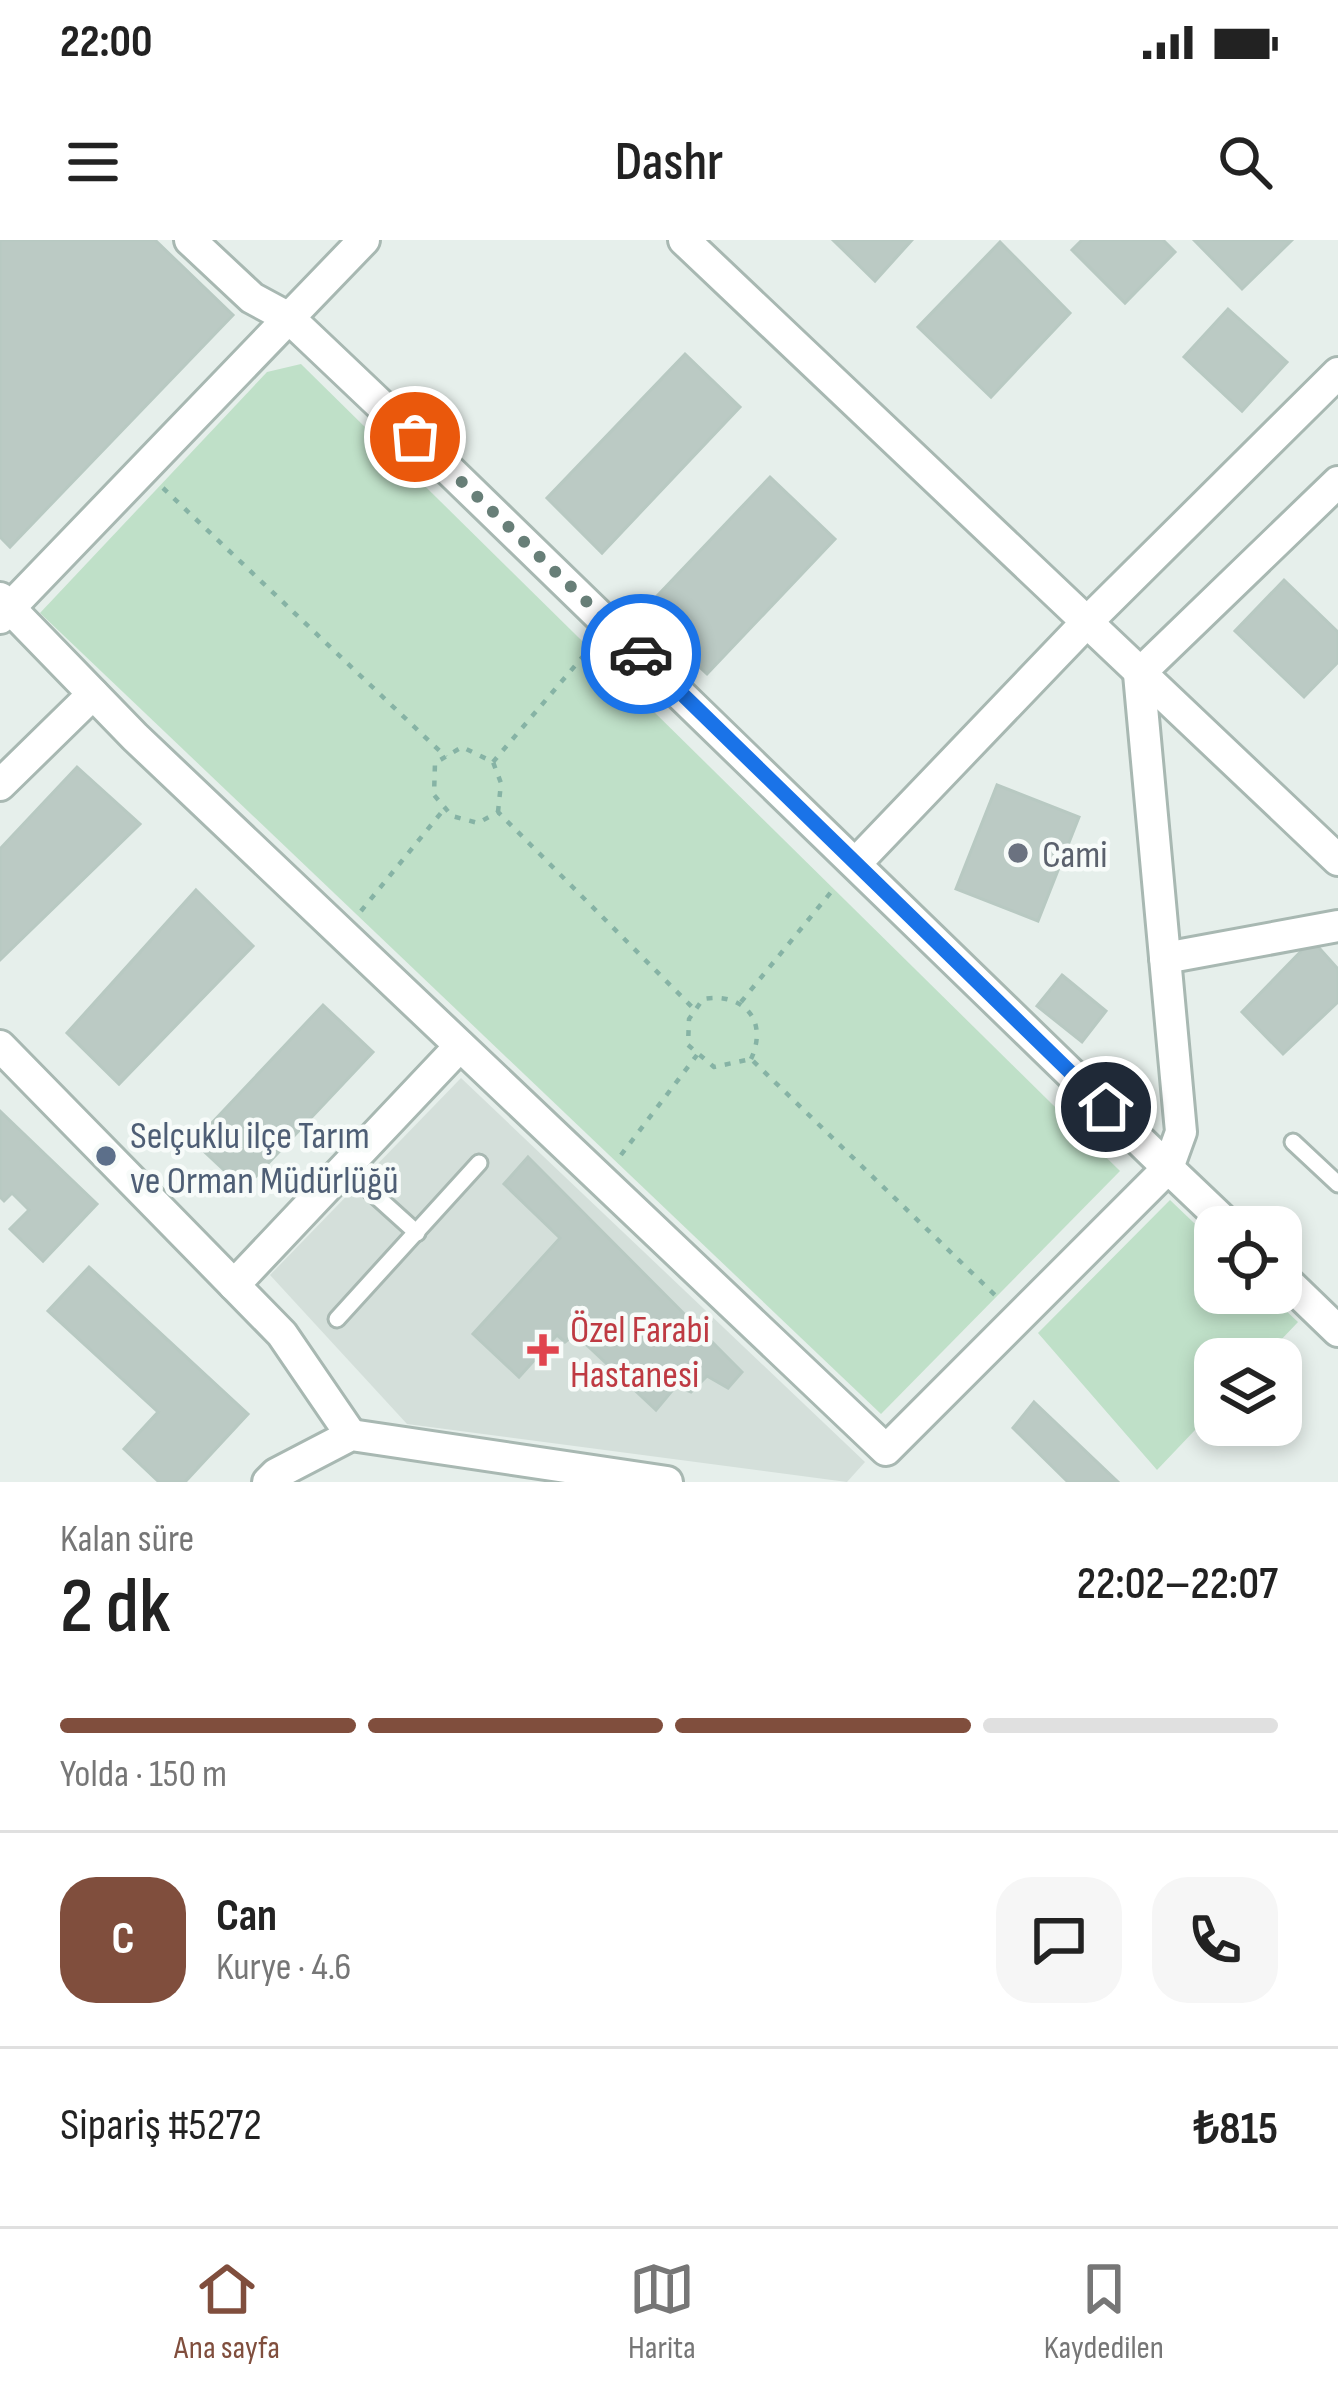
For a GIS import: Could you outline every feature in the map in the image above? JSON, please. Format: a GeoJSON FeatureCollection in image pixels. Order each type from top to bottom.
{"type":"FeatureCollection","features":[{"type":"Feature","properties":{"kind":"street"},"geometry":{"type":"LineString","coordinates":[[190,240],[252,298],[289,318],[1208,1206]]}},
{"type":"Feature","properties":{"kind":"street"},"geometry":{"type":"LineString","coordinates":[[364,240],[3,608],[886,1450]]}},
{"type":"Feature","properties":{"kind":"street"},"geometry":{"type":"LineString","coordinates":[[684,240],[1338,860]]}},
{"type":"Feature","properties":{"kind":"street"},"geometry":{"type":"LineString","coordinates":[[857,862],[1085,624],[1338,373]]}},
{"type":"Feature","properties":{"kind":"street"},"geometry":{"type":"LineString","coordinates":[[1139,674],[1338,482]]}},
{"type":"Feature","properties":{"kind":"street"},"geometry":{"type":"LineString","coordinates":[[881,1482],[886,1450],[1168,1168],[1181,1132],[1139,674]]}},
{"type":"Feature","properties":{"kind":"street"},"geometry":{"type":"LineString","coordinates":[[0,785],[93,694]]}},
{"type":"Feature","properties":{"kind":"street"},"geometry":{"type":"LineString","coordinates":[[1165,958],[1338,926]]}},
{"type":"Feature","properties":{"kind":"street"},"geometry":{"type":"LineString","coordinates":[[0,1046],[282,1334],[351,1435]]}},
{"type":"Feature","properties":{"kind":"street"},"geometry":{"type":"LineString","coordinates":[[234,1285],[460,1046]]}},
{"type":"Feature","properties":{"kind":"street"},"geometry":{"type":"LineString","coordinates":[[1302,1296],[1338,1331]]}},
{"type":"Feature","properties":{"kind":"street"},"geometry":{"type":"LineString","coordinates":[[268,1482],[351,1435],[506,1470],[651,1481]]}},
{"type":"Feature","properties":{"kind":"lane"},"geometry":{"type":"LineString","coordinates":[[1294,1142],[1338,1184]]}},
{"type":"Feature","properties":{"kind":"lane"},"geometry":{"type":"LineString","coordinates":[[337,1319],[479,1163]]}},
{"type":"Feature","properties":{"kind":"lane"},"geometry":{"type":"LineString","coordinates":[[345,1168],[417,1233]]}},
{"type":"Feature","properties":{"kind":"path"},"geometry":{"type":"LineString","coordinates":[[143,470],[446,757]]}},
{"type":"Feature","properties":{"kind":"path"},"geometry":{"type":"LineString","coordinates":[[493,762],[610,624]]}},
{"type":"Feature","properties":{"kind":"path"},"geometry":{"type":"LineString","coordinates":[[498,812],[478,823],[452,816],[434,795],[435,764],[462,748],[493,762],[500,783],[498,812],[695,1010]]}},
{"type":"Feature","properties":{"kind":"path"},"geometry":{"type":"LineString","coordinates":[[342,934],[445,808]]}},
{"type":"Feature","properties":{"kind":"path"},"geometry":{"type":"LineString","coordinates":[[741,1002],[857,862]]}},
{"type":"Feature","properties":{"kind":"path"},"geometry":{"type":"LineString","coordinates":[[728,997],[741,1002],[754,1023],[758,1045],[751,1059],[714,1067],[688,1046],[687,1031],[703,999],[728,997]]}},
{"type":"Feature","properties":{"kind":"path"},"geometry":{"type":"LineString","coordinates":[[601,1180],[698,1054]]}},
{"type":"Feature","properties":{"kind":"path"},"geometry":{"type":"LineString","coordinates":[[751,1059],[1018,1317]]}},
{"type":"Feature","properties":{"kind":"shaded area","name":"Özel Farabi Hastanesi"},"geometry":{"type":"Polygon","coordinates":[[[461,1078],[865,1462],[847,1482],[407,1424],[270,1275],[461,1078]]]}},
{"type":"Feature","properties":{"kind":"green space"},"geometry":{"type":"Polygon","coordinates":[[[301,364],[1120,1171],[881,1414],[40,613],[267,372],[301,364]]]}},
{"type":"Feature","properties":{"kind":"green space"},"geometry":{"type":"Polygon","coordinates":[[[1170,1200],[1194,1223],[1194,1314],[1289,1314],[1298,1322],[1283,1338],[1194,1338],[1194,1431],[1157,1470],[1038,1333],[1170,1200]]]}},
{"type":"Feature","properties":{"kind":"building"},"geometry":{"type":"Polygon","coordinates":[[[0,240],[155,240],[233,315],[10,547],[0,537],[0,240]]]}},
{"type":"Feature","properties":{"kind":"building"},"geometry":{"type":"Polygon","coordinates":[[[833,240],[912,240],[875,281],[833,240]]]}},
{"type":"Feature","properties":{"kind":"building"},"geometry":{"type":"Polygon","coordinates":[[[1082,240],[1163,240],[1175,252],[1125,303],[1072,250],[1082,240]]]}},
{"type":"Feature","properties":{"kind":"building"},"geometry":{"type":"Polygon","coordinates":[[[1194,240],[1292,240],[1242,289],[1194,240]]]}},
{"type":"Feature","properties":{"kind":"building"},"geometry":{"type":"Polygon","coordinates":[[[1000,242],[1070,313],[991,397],[918,327],[1000,242]]]}},
{"type":"Feature","properties":{"kind":"building"},"geometry":{"type":"Polygon","coordinates":[[[1228,309],[1287,362],[1242,411],[1184,357],[1228,309]]]}},
{"type":"Feature","properties":{"kind":"building"},"geometry":{"type":"Polygon","coordinates":[[[685,354],[740,407],[602,553],[547,498],[685,354]]]}},
{"type":"Feature","properties":{"kind":"building"},"geometry":{"type":"Polygon","coordinates":[[[770,477],[835,539],[707,674],[641,613],[770,477]]]}},
{"type":"Feature","properties":{"kind":"building"},"geometry":{"type":"Polygon","coordinates":[[[1284,580],[1338,632],[1338,662],[1304,697],[1235,631],[1284,580]]]}},
{"type":"Feature","properties":{"kind":"building"},"geometry":{"type":"Polygon","coordinates":[[[77,767],[140,824],[0,960],[0,849],[77,767]]]}},
{"type":"Feature","properties":{"kind":"building","name":"Cami"},"geometry":{"type":"Polygon","coordinates":[[[997,785],[1079,817],[1038,921],[956,889],[997,785]]]}},
{"type":"Feature","properties":{"kind":"building"},"geometry":{"type":"Polygon","coordinates":[[[196,890],[253,946],[119,1084],[67,1033],[196,890]]]}},
{"type":"Feature","properties":{"kind":"building"},"geometry":{"type":"Polygon","coordinates":[[[1312,940],[1338,969],[1338,1002],[1283,1054],[1242,1012],[1312,940]]]}},
{"type":"Feature","properties":{"kind":"building"},"geometry":{"type":"Polygon","coordinates":[[[1062,975],[1106,1011],[1082,1042],[1037,1006],[1062,975]]]}},
{"type":"Feature","properties":{"kind":"building"},"geometry":{"type":"Polygon","coordinates":[[[323,1005],[373,1052],[244,1189],[194,1142],[323,1005]]]}},
{"type":"Feature","properties":{"kind":"building"},"geometry":{"type":"Polygon","coordinates":[[[0,1111],[97,1204],[43,1261],[10,1229],[29,1210],[12,1193],[4,1201],[0,1197],[0,1111]]]}},
{"type":"Feature","properties":{"kind":"building"},"geometry":{"type":"Polygon","coordinates":[[[528,1157],[742,1372],[728,1388],[707,1376],[691,1392],[676,1386],[656,1410],[575,1334],[565,1342],[557,1335],[519,1377],[473,1334],[560,1238],[504,1184],[528,1157]]]}},
{"type":"Feature","properties":{"kind":"building"},"geometry":{"type":"Polygon","coordinates":[[[89,1267],[248,1414],[185,1482],[159,1482],[124,1449],[158,1412],[48,1311],[89,1267]]]}},
{"type":"Feature","properties":{"kind":"building"},"geometry":{"type":"Polygon","coordinates":[[[1034,1402],[1118,1482],[1068,1482],[1013,1428],[1034,1402]]]}},
{"type":"Feature","properties":{"kind":"way so far"},"geometry":{"type":"LineString","coordinates":[[415,437],[641,654]]}},
{"type":"Feature","properties":{"kind":"place","name":"Cami"},"geometry":{"type":"Point","coordinates":[1018,853]}},
{"type":"Feature","properties":{"kind":"place","name":"Selçuklu ilçe Tarım ve Orman Müdürlüğü"},"geometry":{"type":"Point","coordinates":[106,1156]}},
{"type":"Feature","properties":{"kind":"place","name":"Özel Farabi Hastanesi"},"geometry":{"type":"Point","coordinates":[543,1350]}},
{"type":"Feature","properties":{"kind":"route"},"geometry":{"type":"LineString","coordinates":[[641,654],[1106,1107]]}}]}
